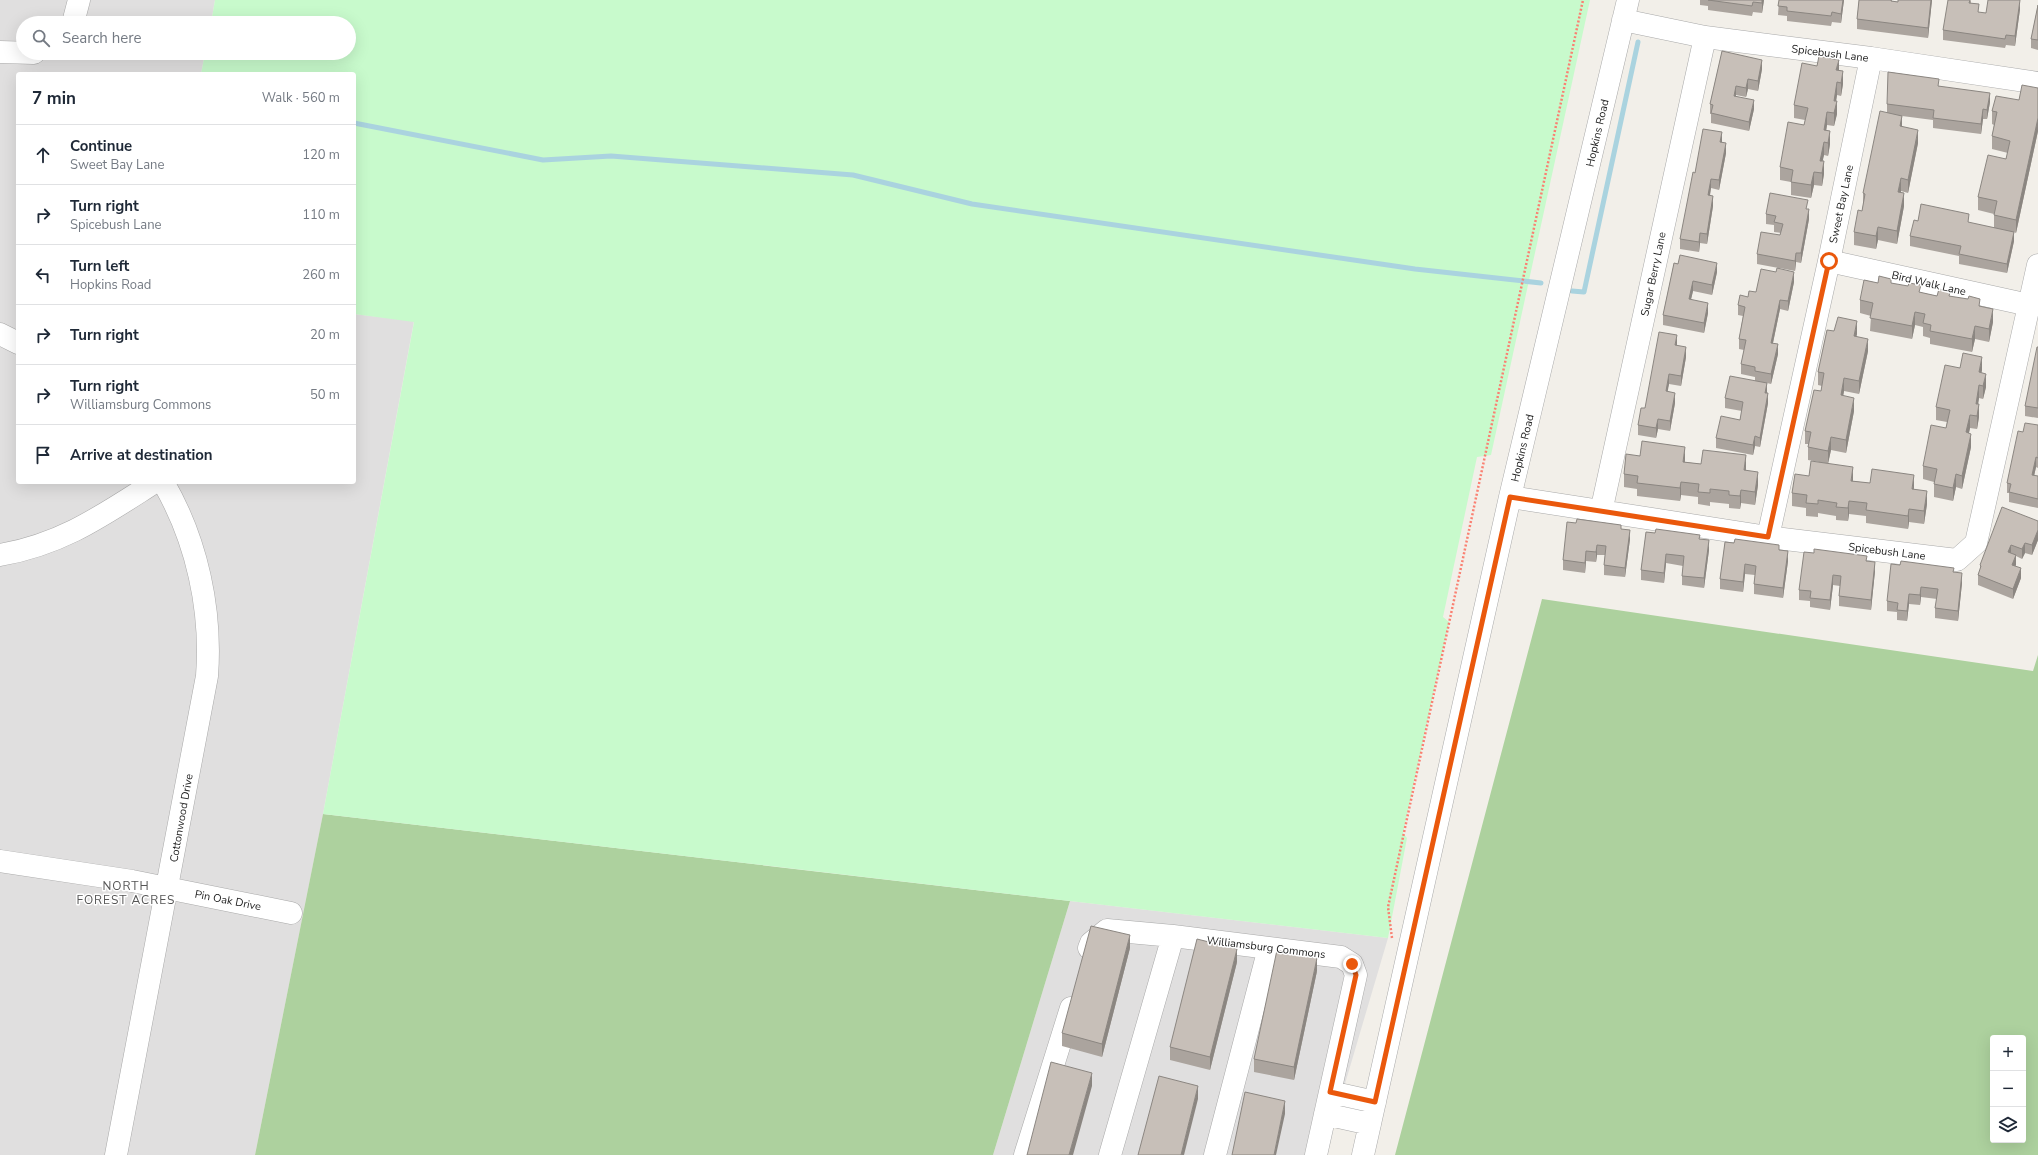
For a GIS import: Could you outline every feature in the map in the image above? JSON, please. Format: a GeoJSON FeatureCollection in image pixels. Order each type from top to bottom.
{"type":"FeatureCollection","features":[{"type":"Feature","properties":{"kind":"street"},"geometry":{"type":"LineString","coordinates":[[75,16],[79,0]]}},
{"type":"Feature","properties":{"kind":"street","name":"Spicebush Lane"},"geometry":{"type":"LineString","coordinates":[[1626,10],[1705,37],[1871,58],[2038,82]]}},
{"type":"Feature","properties":{"kind":"street","name":"Hopkins Road"},"geometry":{"type":"LineString","coordinates":[[1363,1155],[1510,497],[1626,10]]}},
{"type":"Feature","properties":{"kind":"street","name":"Sugar Berry Lane"},"geometry":{"type":"LineString","coordinates":[[1601,512],[1705,37]]}},
{"type":"Feature","properties":{"kind":"street"},"geometry":{"type":"LineString","coordinates":[[0,52],[16,52]]}},
{"type":"Feature","properties":{"kind":"street","name":"Sweet Bay Lane"},"geometry":{"type":"LineString","coordinates":[[1768,537],[1829,261],[1871,58]]}},
{"type":"Feature","properties":{"kind":"street","name":"Bird Walk Lane"},"geometry":{"type":"LineString","coordinates":[[1829,261],[2029,305]]}},
{"type":"Feature","properties":{"kind":"street","name":"Spicebush Lane"},"geometry":{"type":"LineString","coordinates":[[1510,497],[1768,537],[1957,560],[1976,544],[2038,265]]}},
{"type":"Feature","properties":{"kind":"street"},"geometry":{"type":"LineString","coordinates":[[0,334],[16,342]]}},
{"type":"Feature","properties":{"kind":"street"},"geometry":{"type":"LineString","coordinates":[[0,554],[50,542],[83,528],[161,484]]}},
{"type":"Feature","properties":{"kind":"street","name":"Cottonwood Drive"},"geometry":{"type":"LineString","coordinates":[[116,1155],[168,889],[207,676],[209,647],[207,618],[190,540],[163,484]]}},
{"type":"Feature","properties":{"kind":"street","name":"Pin Oak Drive"},"geometry":{"type":"LineString","coordinates":[[0,861],[108,877],[291,913]]}},
{"type":"Feature","properties":{"kind":"street","name":"Williamsburg Commons"},"geometry":{"type":"LineString","coordinates":[[1084,965],[1091,943],[1107,930],[1173,936],[1341,957],[1352,964],[1356,975],[1316,1155]]}},
{"type":"Feature","properties":{"kind":"street"},"geometry":{"type":"LineString","coordinates":[[1110,1155],[1173,936]]}},
{"type":"Feature","properties":{"kind":"street"},"geometry":{"type":"LineString","coordinates":[[1215,1155],[1269,948]]}},
{"type":"Feature","properties":{"kind":"street"},"geometry":{"type":"LineString","coordinates":[[1025,1155],[1077,988]]}},
{"type":"Feature","properties":{"kind":"street"},"geometry":{"type":"LineString","coordinates":[[1330,1092],[1375,1102]]}},
{"type":"Feature","properties":{"kind":"street"},"geometry":{"type":"LineString","coordinates":[[1325,1114],[1370,1124]]}},
{"type":"Feature","properties":{"kind":"path"},"geometry":{"type":"LineString","coordinates":[[1392,942],[1388,907],[1582,0]]}},
{"type":"Feature","properties":{"kind":"shaded area"},"geometry":{"type":"Polygon","coordinates":[[[0,0],[215,0],[212,16],[16,16],[16,60],[204,60],[201,72],[16,72],[16,484],[356,484],[356,314],[414,321],[323,814],[255,1155],[0,1155],[0,0]]]}},
{"type":"Feature","properties":{"kind":"shaded area"},"geometry":{"type":"Polygon","coordinates":[[[1070,901],[1388,938],[1324,1155],[993,1155],[1070,901]]]}},
{"type":"Feature","properties":{"kind":"green space"},"geometry":{"type":"Polygon","coordinates":[[[215,0],[1590,0],[1491,455],[1477,457],[1443,617],[1449,622],[1403,833],[1407,838],[1388,938],[323,814],[414,322],[356,314],[356,72],[201,72],[204,60],[356,60],[356,16],[212,16],[215,0]]]}},
{"type":"Feature","properties":{"kind":"green space"},"geometry":{"type":"Polygon","coordinates":[[[1542,599],[2033,671],[2038,655],[2038,1155],[1395,1155],[1542,599]]]}},
{"type":"Feature","properties":{"kind":"green space"},"geometry":{"type":"Polygon","coordinates":[[[323,814],[1070,901],[993,1155],[255,1155],[323,814]]]}},
{"type":"Feature","properties":{"kind":"building"},"geometry":{"type":"Polygon","coordinates":[[[1708,0],[1762,0],[1762,3],[1753,2],[1752,6],[1708,0]]]}},
{"type":"Feature","properties":{"kind":"building"},"geometry":{"type":"Polygon","coordinates":[[[1779,0],[1843,0],[1841,14],[1832,12],[1831,16],[1787,11],[1787,7],[1778,6],[1779,0]]]}},
{"type":"Feature","properties":{"kind":"building"},"geometry":{"type":"Polygon","coordinates":[[[1859,0],[1891,0],[1898,2],[1898,0],[1931,0],[1928,28],[1857,19],[1859,0]]]}},
{"type":"Feature","properties":{"kind":"building"},"geometry":{"type":"Polygon","coordinates":[[[1948,0],[1970,0],[1969,3],[1979,4],[1978,12],[1986,13],[1988,0],[2020,0],[2015,36],[2006,35],[2005,39],[1943,30],[1948,0]]]}},
{"type":"Feature","properties":{"kind":"building"},"geometry":{"type":"Polygon","coordinates":[[[2038,5],[2038,40],[2031,39],[2038,5]]]}},
{"type":"Feature","properties":{"kind":"building"},"geometry":{"type":"Polygon","coordinates":[[[1722,51],[1762,60],[1758,81],[1748,79],[1746,88],[1736,86],[1734,96],[1754,100],[1749,122],[1711,113],[1713,105],[1710,104],[1722,51]]]}},
{"type":"Feature","properties":{"kind":"building"},"geometry":{"type":"Polygon","coordinates":[[[1819,56],[1839,60],[1836,70],[1843,71],[1841,83],[1837,82],[1834,101],[1837,101],[1834,113],[1827,112],[1824,130],[1830,131],[1828,143],[1824,142],[1820,161],[1824,161],[1822,173],[1814,172],[1811,185],[1791,182],[1793,170],[1780,167],[1788,122],[1804,125],[1808,108],[1794,105],[1802,63],[1817,66],[1819,56]]]}},
{"type":"Feature","properties":{"kind":"building"},"geometry":{"type":"Polygon","coordinates":[[[1888,72],[1939,79],[1938,86],[1990,93],[1987,110],[1983,109],[1981,124],[1933,118],[1934,110],[1887,104],[1888,72]]]}},
{"type":"Feature","properties":{"kind":"building"},"geometry":{"type":"Polygon","coordinates":[[[2022,85],[2038,88],[2038,118],[2016,220],[1994,215],[1997,201],[1978,197],[1988,155],[2006,159],[2010,141],[1992,136],[1997,112],[1992,111],[1996,96],[2019,100],[2022,85]]]}},
{"type":"Feature","properties":{"kind":"building"},"geometry":{"type":"Polygon","coordinates":[[[1880,111],[1902,116],[1900,126],[1918,130],[1908,180],[1901,178],[1898,192],[1904,193],[1897,231],[1878,227],[1876,236],[1854,232],[1858,210],[1862,211],[1865,194],[1863,193],[1880,111]]]}},
{"type":"Feature","properties":{"kind":"building"},"geometry":{"type":"Polygon","coordinates":[[[1703,129],[1722,132],[1720,142],[1726,143],[1719,180],[1711,179],[1708,195],[1713,196],[1707,234],[1700,233],[1699,242],[1680,239],[1703,129]]]}},
{"type":"Feature","properties":{"kind":"building"},"geometry":{"type":"Polygon","coordinates":[[[1770,193],[1808,200],[1806,209],[1809,209],[1801,253],[1796,253],[1795,261],[1757,254],[1761,232],[1780,235],[1783,224],[1774,222],[1776,216],[1766,214],[1770,193]]]}},
{"type":"Feature","properties":{"kind":"building"},"geometry":{"type":"Polygon","coordinates":[[[1921,204],[1969,214],[1968,222],[2014,232],[2007,264],[1959,254],[1961,246],[1910,236],[1914,220],[1918,221],[1921,204]]]}},
{"type":"Feature","properties":{"kind":"building"},"geometry":{"type":"Polygon","coordinates":[[[1680,255],[1717,263],[1712,285],[1693,281],[1689,299],[1708,303],[1704,323],[1663,315],[1674,263],[1678,264],[1680,255]]]}},
{"type":"Feature","properties":{"kind":"building"},"geometry":{"type":"Polygon","coordinates":[[[1777,268],[1794,272],[1788,301],[1780,300],[1771,343],[1778,344],[1771,374],[1755,371],[1755,367],[1741,364],[1746,340],[1739,339],[1745,307],[1738,305],[1740,295],[1748,297],[1749,291],[1756,292],[1761,269],[1776,272],[1777,268]]]}},
{"type":"Feature","properties":{"kind":"building"},"geometry":{"type":"Polygon","coordinates":[[[1879,276],[1891,279],[1891,283],[1908,286],[1909,283],[1921,285],[1919,292],[1937,296],[1939,289],[1950,292],[1949,296],[1968,299],[1969,296],[1980,299],[1979,306],[1993,309],[1989,329],[1975,326],[1972,339],[1930,331],[1931,325],[1923,323],[1925,314],[1915,312],[1912,326],[1870,318],[1873,303],[1860,300],[1864,280],[1878,283],[1879,276]]]}},
{"type":"Feature","properties":{"kind":"building"},"geometry":{"type":"Polygon","coordinates":[[[1838,317],[1857,321],[1854,336],[1868,339],[1859,381],[1844,378],[1841,395],[1854,398],[1846,440],[1831,437],[1828,451],[1808,447],[1811,432],[1805,431],[1814,390],[1821,391],[1824,373],[1818,372],[1827,330],[1834,331],[1838,317]]]}},
{"type":"Feature","properties":{"kind":"building"},"geometry":{"type":"Polygon","coordinates":[[[1659,332],[1677,335],[1675,345],[1686,347],[1681,376],[1669,374],[1666,391],[1675,393],[1670,421],[1658,419],[1656,428],[1638,425],[1641,408],[1645,408],[1659,332]]]}},
{"type":"Feature","properties":{"kind":"building"},"geometry":{"type":"Polygon","coordinates":[[[2038,347],[2038,408],[2025,406],[2038,347]]]}},
{"type":"Feature","properties":{"kind":"building"},"geometry":{"type":"Polygon","coordinates":[[[1963,353],[1982,357],[1979,372],[1986,374],[1983,386],[1979,385],[1976,404],[1979,404],[1977,416],[1970,415],[1966,432],[1971,434],[1962,476],[1956,474],[1953,488],[1934,484],[1937,469],[1923,466],[1931,425],[1946,428],[1950,410],[1936,407],[1945,365],[1960,368],[1963,353]]]}},
{"type":"Feature","properties":{"kind":"building"},"geometry":{"type":"Polygon","coordinates":[[[1730,376],[1767,383],[1765,393],[1768,393],[1760,438],[1755,436],[1753,445],[1716,438],[1721,416],[1740,420],[1743,402],[1725,398],[1730,376]]]}},
{"type":"Feature","properties":{"kind":"building"},"geometry":{"type":"Polygon","coordinates":[[[2025,423],[2038,425],[2038,458],[2036,457],[2032,475],[2038,476],[2038,499],[2009,492],[2011,484],[2007,483],[2018,431],[2023,432],[2025,423]]]}},
{"type":"Feature","properties":{"kind":"building"},"geometry":{"type":"Polygon","coordinates":[[[1642,441],[1685,447],[1683,462],[1701,464],[1703,450],[1746,455],[1744,470],[1758,472],[1755,492],[1741,490],[1740,496],[1729,495],[1729,491],[1710,489],[1710,493],[1698,492],[1699,484],[1681,482],[1680,488],[1637,483],[1638,476],[1624,474],[1626,454],[1640,456],[1642,441]]]}},
{"type":"Feature","properties":{"kind":"building"},"geometry":{"type":"Polygon","coordinates":[[[1811,461],[1853,467],[1851,481],[1870,483],[1872,469],[1914,475],[1912,489],[1927,491],[1924,511],[1909,509],[1908,516],[1866,510],[1867,503],[1849,501],[1848,508],[1836,507],[1837,503],[1818,500],[1818,504],[1806,503],[1807,495],[1792,493],[1795,474],[1809,476],[1811,461]]]}},
{"type":"Feature","properties":{"kind":"building"},"geometry":{"type":"Polygon","coordinates":[[[2002,507],[2038,521],[2038,530],[2032,545],[2025,543],[2022,549],[2011,545],[2008,552],[2016,555],[2012,565],[2021,568],[2013,589],[1978,575],[1980,565],[2002,507]]]}},
{"type":"Feature","properties":{"kind":"building"},"geometry":{"type":"Polygon","coordinates":[[[1577,519],[1621,525],[1621,529],[1630,530],[1625,568],[1604,565],[1606,546],[1597,545],[1596,552],[1586,551],[1585,563],[1563,560],[1567,522],[1576,523],[1577,519]]]}},
{"type":"Feature","properties":{"kind":"building"},"geometry":{"type":"Polygon","coordinates":[[[1656,529],[1700,535],[1699,539],[1709,540],[1704,578],[1682,576],[1684,556],[1666,554],[1664,573],[1641,570],[1646,532],[1655,533],[1656,529]]]}},
{"type":"Feature","properties":{"kind":"building"},"geometry":{"type":"Polygon","coordinates":[[[1735,539],[1779,545],[1779,550],[1788,551],[1783,588],[1754,584],[1756,566],[1745,564],[1743,582],[1720,579],[1725,542],[1734,543],[1735,539]]]}},
{"type":"Feature","properties":{"kind":"building"},"geometry":{"type":"Polygon","coordinates":[[[1814,549],[1867,556],[1866,561],[1875,562],[1871,600],[1839,596],[1841,576],[1833,575],[1830,600],[1810,598],[1811,591],[1799,590],[1804,552],[1814,553],[1814,549]]]}},
{"type":"Feature","properties":{"kind":"building"},"geometry":{"type":"Polygon","coordinates":[[[1901,561],[1954,568],[1953,572],[1962,573],[1958,611],[1935,608],[1938,589],[1921,587],[1920,595],[1909,594],[1907,611],[1897,610],[1898,603],[1887,601],[1891,564],[1900,565],[1901,561]]]}},
{"type":"Feature","properties":{"kind":"building"},"geometry":{"type":"Polygon","coordinates":[[[1091,926],[1130,935],[1102,1044],[1062,1033],[1091,926]]]}},
{"type":"Feature","properties":{"kind":"building"},"geometry":{"type":"Polygon","coordinates":[[[1197,939],[1237,949],[1210,1057],[1170,1047],[1197,939]]]}},
{"type":"Feature","properties":{"kind":"building"},"geometry":{"type":"Polygon","coordinates":[[[1277,950],[1317,958],[1294,1067],[1254,1059],[1277,950]]]}},
{"type":"Feature","properties":{"kind":"building"},"geometry":{"type":"Polygon","coordinates":[[[1051,1062],[1092,1073],[1069,1155],[1027,1155],[1051,1062]]]}},
{"type":"Feature","properties":{"kind":"building"},"geometry":{"type":"Polygon","coordinates":[[[1159,1076],[1198,1086],[1181,1155],[1138,1155],[1159,1076]]]}},
{"type":"Feature","properties":{"kind":"building"},"geometry":{"type":"Polygon","coordinates":[[[1245,1092],[1285,1101],[1274,1155],[1232,1155],[1245,1092]]]}},
{"type":"Feature","properties":{"kind":"waterway"},"geometry":{"type":"LineString","coordinates":[[1572,291],[1584,292],[1638,42]]}},
{"type":"Feature","properties":{"kind":"waterway"},"geometry":{"type":"LineString","coordinates":[[356,123],[543,160],[611,156],[853,175],[972,204],[1415,269],[1541,283]]}},
{"type":"Feature","properties":{"kind":"district","name":"NORTH FOREST ACRES"},"geometry":{"type":"Point","coordinates":[126,893]}},
{"type":"Feature","properties":{"kind":"route"},"geometry":{"type":"LineString","coordinates":[[1352,964],[1356,975],[1330,1092],[1375,1102],[1510,497],[1768,537],[1829,261]]}}]}
